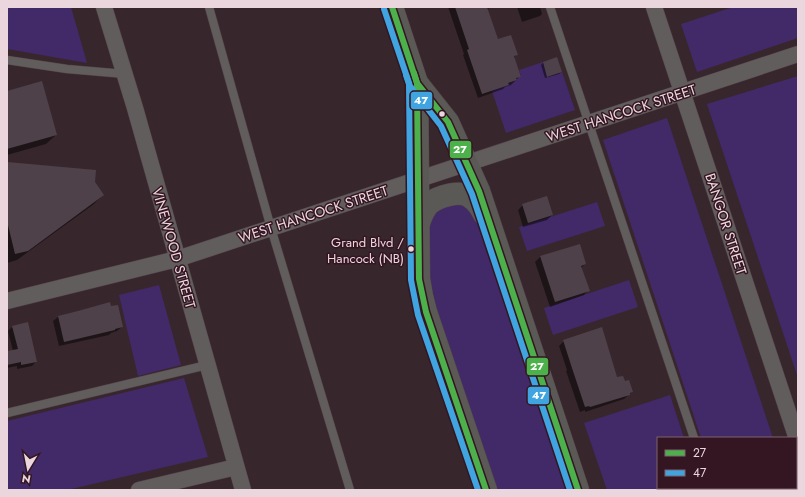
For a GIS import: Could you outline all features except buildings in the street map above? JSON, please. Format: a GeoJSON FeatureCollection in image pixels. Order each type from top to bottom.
{"type":"FeatureCollection","features":[{"type":"Feature","properties":{"kind":"main road"},"geometry":{"type":"LineString","coordinates":[[392,7],[417,83],[419,279],[422,296],[426,312],[486,490]]}},
{"type":"Feature","properties":{"kind":"main road"},"geometry":{"type":"LineString","coordinates":[[417,83],[448,122],[479,191],[578,490]]}},
{"type":"Feature","properties":{"kind":"main road"},"geometry":{"type":"LineString","coordinates":[[419,223],[429,204],[444,196],[458,193],[470,196],[480,206],[489,222]]}},
{"type":"Feature","properties":{"kind":"street","name":"VINEWOOD STREET"},"geometry":{"type":"LineString","coordinates":[[104,7],[125,74],[243,490]]}},
{"type":"Feature","properties":{"kind":"street","name":"BANGOR STREET"},"geometry":{"type":"LineString","coordinates":[[654,7],[793,412],[798,442]]}},
{"type":"Feature","properties":{"kind":"street","name":"WEST HANCOCK STREET"},"geometry":{"type":"LineString","coordinates":[[7,301],[177,259],[798,54]]}},
{"type":"Feature","properties":{"kind":"street"},"geometry":{"type":"LineString","coordinates":[[139,490],[236,467]]}},
{"type":"Feature","properties":{"kind":"lane"},"geometry":{"type":"LineString","coordinates":[[209,7],[271,228],[350,490]]}},
{"type":"Feature","properties":{"kind":"lane"},"geometry":{"type":"LineString","coordinates":[[550,7],[694,437]]}},
{"type":"Feature","properties":{"kind":"lane"},"geometry":{"type":"LineString","coordinates":[[7,60],[67,69],[125,74]]}},
{"type":"Feature","properties":{"kind":"lane"},"geometry":{"type":"LineString","coordinates":[[7,413],[207,365]]}},
{"type":"Feature","properties":{"kind":"shaded area"},"geometry":{"type":"Polygon","coordinates":[[[7,7],[71,7],[87,63],[7,49],[7,7]]]}},
{"type":"Feature","properties":{"kind":"shaded area"},"geometry":{"type":"Polygon","coordinates":[[[733,7],[796,7],[798,13],[798,38],[697,72],[681,24],[733,7]]]}},
{"type":"Feature","properties":{"kind":"shaded area"},"geometry":{"type":"Polygon","coordinates":[[[543,62],[548,77],[562,72],[575,110],[506,133],[492,91],[517,80],[516,78],[521,76],[519,70],[543,62]]]}},
{"type":"Feature","properties":{"kind":"shaded area"},"geometry":{"type":"Polygon","coordinates":[[[798,76],[798,378],[707,104],[798,76]]]}},
{"type":"Feature","properties":{"kind":"shaded area"},"geometry":{"type":"Polygon","coordinates":[[[667,118],[773,437],[701,437],[603,140],[667,118]]]}},
{"type":"Feature","properties":{"kind":"shaded area"},"geometry":{"type":"Polygon","coordinates":[[[458,202],[475,209],[571,490],[496,490],[441,328],[427,265],[430,215],[440,204],[458,202]]]}},
{"type":"Feature","properties":{"kind":"shaded area"},"geometry":{"type":"Polygon","coordinates":[[[597,202],[605,226],[527,251],[519,227],[597,202]]]}},
{"type":"Feature","properties":{"kind":"shaded area"},"geometry":{"type":"Polygon","coordinates":[[[629,280],[638,307],[553,335],[544,308],[629,280]]]}},
{"type":"Feature","properties":{"kind":"shaded area"},"geometry":{"type":"Polygon","coordinates":[[[159,285],[181,365],[138,376],[119,295],[159,285]]]}},
{"type":"Feature","properties":{"kind":"shaded area"},"geometry":{"type":"Polygon","coordinates":[[[184,378],[208,457],[67,490],[7,490],[7,421],[184,378]]]}},
{"type":"Feature","properties":{"kind":"shaded area"},"geometry":{"type":"Polygon","coordinates":[[[670,395],[684,437],[657,437],[657,489],[688,489],[607,490],[584,423],[670,395]]]}},
{"type":"Feature","properties":{"kind":"shaded area"},"geometry":{"type":"Polygon","coordinates":[[[718,489],[790,490],[718,490],[718,489]]]}},
{"type":"Feature","properties":{"kind":"transit line","name":"27"},"geometry":{"type":"LineString","coordinates":[[392,7],[417,83],[448,122],[479,191],[578,490]]}},
{"type":"Feature","properties":{"kind":"transit line","name":"47"},"geometry":{"type":"LineString","coordinates":[[384,9],[410,86],[441,126],[472,194],[570,490]]}},
{"type":"Feature","properties":{"kind":"transit line","name":"27"},"geometry":{"type":"LineString","coordinates":[[414,73],[417,83],[419,279],[426,312],[486,490]]}},
{"type":"Feature","properties":{"kind":"transit line","name":"47"},"geometry":{"type":"LineString","coordinates":[[406,75],[409,84],[411,280],[418,315],[478,490]]}},
{"type":"Feature","properties":{"kind":"place","name":"Grand Blvd / Hancock (NB)"},"geometry":{"type":"Point","coordinates":[411,249]}}]}
